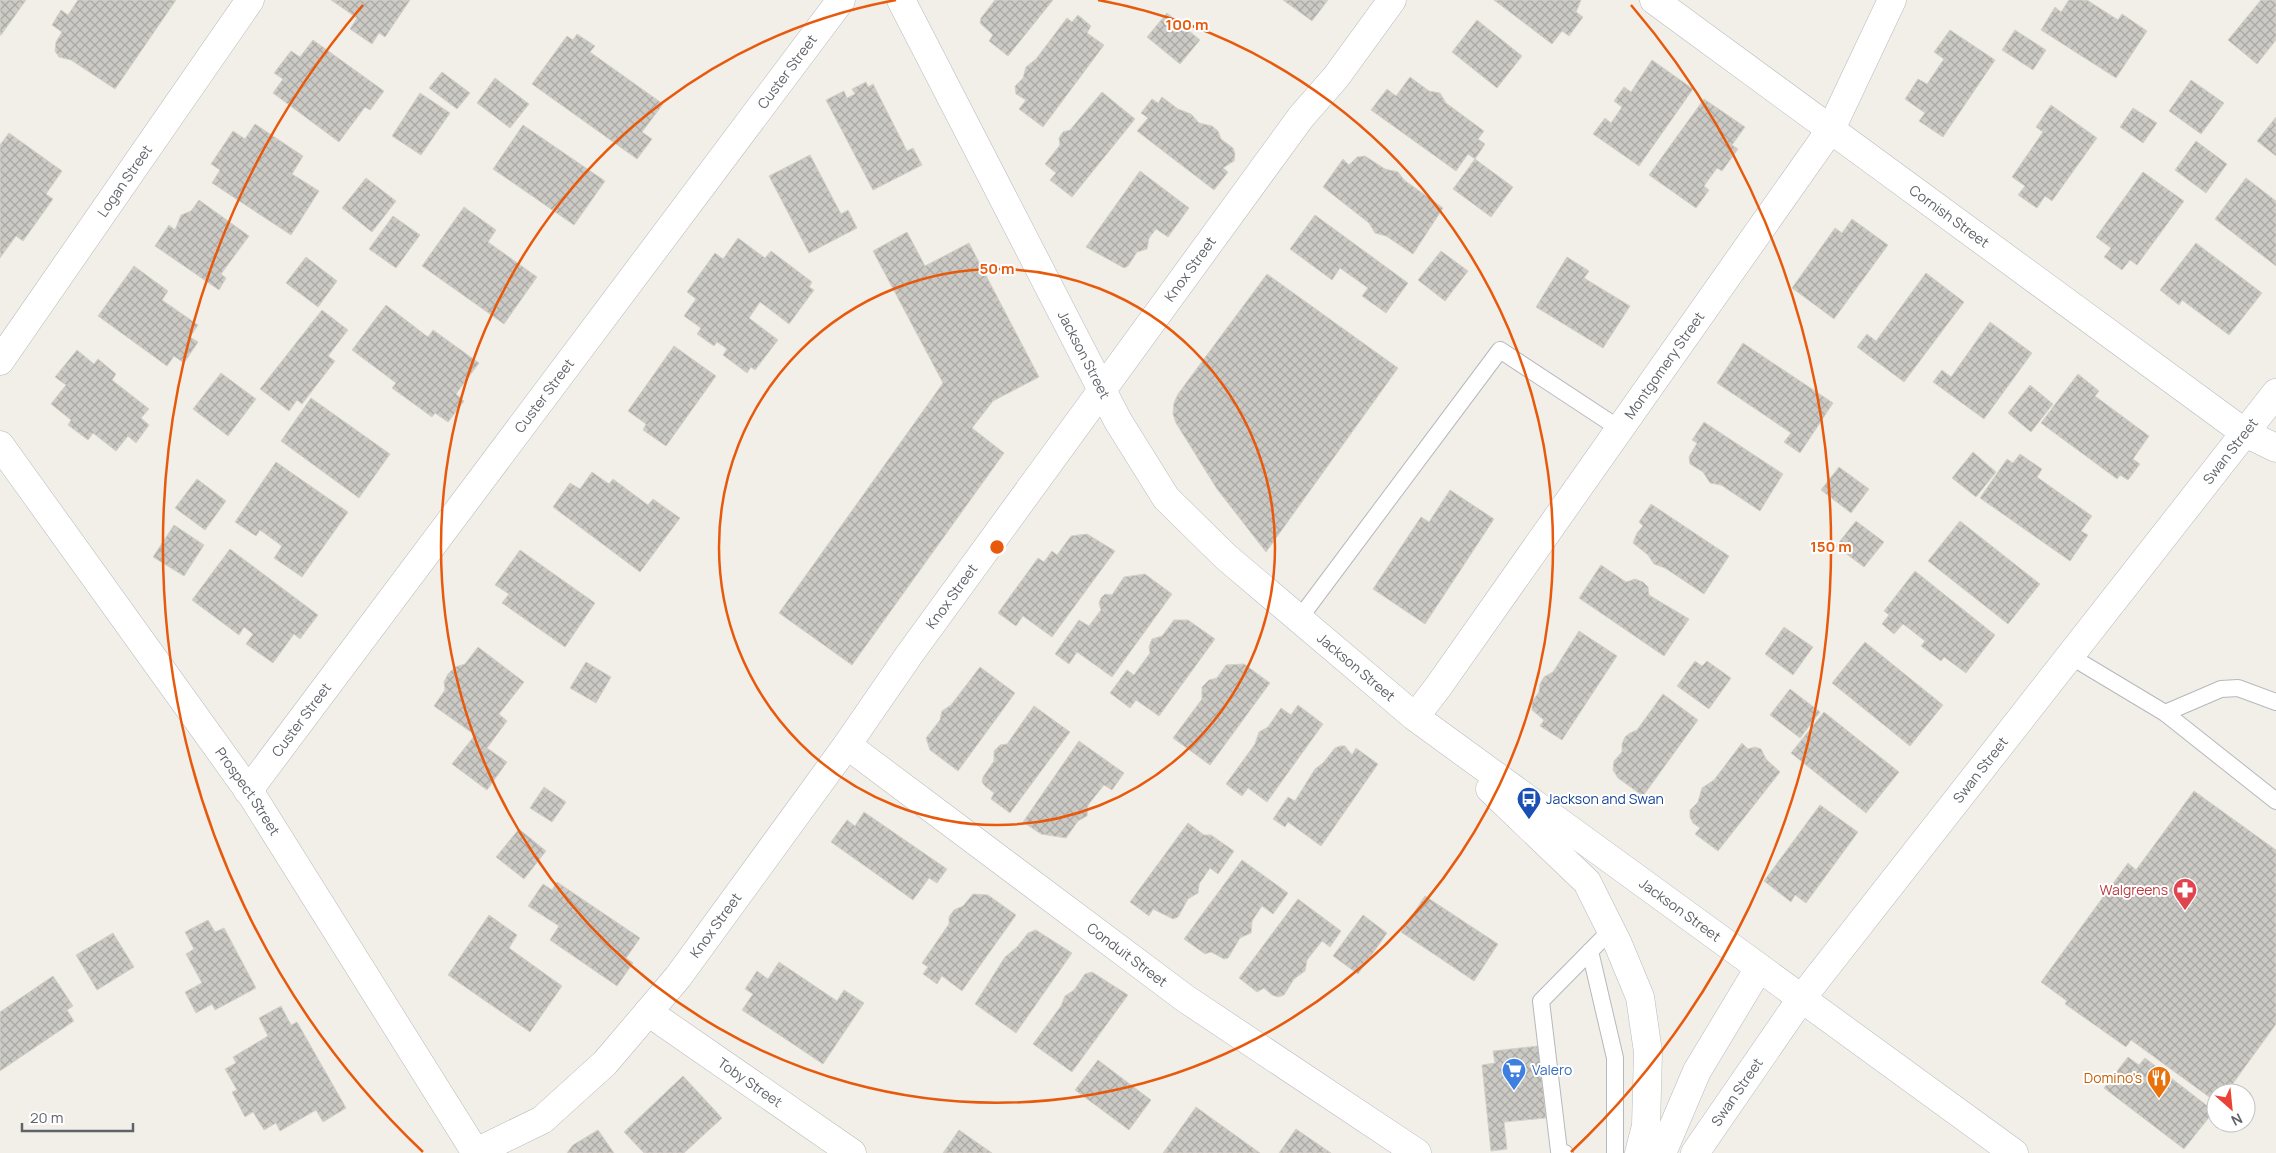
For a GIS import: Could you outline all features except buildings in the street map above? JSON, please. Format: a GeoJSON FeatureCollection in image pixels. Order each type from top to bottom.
{"type":"FeatureCollection","features":[{"type":"Feature","properties":{"kind":"street","name":"Logan Street"},"geometry":{"type":"LineString","coordinates":[[0,361],[250,0]]}},
{"type":"Feature","properties":{"kind":"street","name":"Custer Street"},"geometry":{"type":"LineString","coordinates":[[248,791],[840,0]]}},
{"type":"Feature","properties":{"kind":"street","name":"Jackson Street"},"geometry":{"type":"LineString","coordinates":[[901,0],[1118,421],[1166,498],[1226,557],[1415,717],[2014,1153]]}},
{"type":"Feature","properties":{"kind":"street","name":"Knox Street"},"geometry":{"type":"LineString","coordinates":[[475,1153],[542,1120],[605,1063],[678,977],[847,745],[909,655],[1301,117],[1336,77],[1392,0]]}},
{"type":"Feature","properties":{"kind":"street","name":"Cornish Street"},"geometry":{"type":"LineString","coordinates":[[1654,0],[2245,432],[2276,448]]}},
{"type":"Feature","properties":{"kind":"street","name":"Montgomery Street"},"geometry":{"type":"LineString","coordinates":[[1415,717],[1830,129],[1892,0]]}},
{"type":"Feature","properties":{"kind":"street","name":"Swan Street"},"geometry":{"type":"LineString","coordinates":[[1695,1153],[1801,998],[2276,393]]}},
{"type":"Feature","properties":{"kind":"street","name":"Prospect Street"},"geometry":{"type":"LineString","coordinates":[[0,445],[248,791],[475,1153]]}},
{"type":"Feature","properties":{"kind":"street"},"geometry":{"type":"LineString","coordinates":[[1415,717],[1587,882],[1611,930],[1640,997],[1648,1052],[1646,1126],[1639,1153]]}},
{"type":"Feature","properties":{"kind":"street","name":"Conduit Street"},"geometry":{"type":"LineString","coordinates":[[847,745],[1186,998],[1417,1153]]}},
{"type":"Feature","properties":{"kind":"street"},"geometry":{"type":"LineString","coordinates":[[1662,1153],[1697,1071],[1758,968]]}},
{"type":"Feature","properties":{"kind":"street","name":"Toby Street"},"geometry":{"type":"LineString","coordinates":[[648,1012],[852,1153]]}},
{"type":"Feature","properties":{"kind":"lane"},"geometry":{"type":"LineString","coordinates":[[1300,619],[1500,350],[1620,429]]}},
{"type":"Feature","properties":{"kind":"lane"},"geometry":{"type":"LineString","coordinates":[[2070,656],[2165,713],[2276,801]]}},
{"type":"Feature","properties":{"kind":"lane"},"geometry":{"type":"LineString","coordinates":[[2165,713],[2221,690],[2238,688],[2276,702]]}},
{"type":"Feature","properties":{"kind":"lane"},"geometry":{"type":"LineString","coordinates":[[1565,1153],[1558,1150],[1541,1000],[1611,930]]}},
{"type":"Feature","properties":{"kind":"lane"},"geometry":{"type":"LineString","coordinates":[[1590,951],[1615,1058],[1615,1153]]}},
{"type":"Feature","properties":{"kind":"place","name":"Jackson and Swan"},"geometry":{"type":"Point","coordinates":[1529,820]}},
{"type":"Feature","properties":{"kind":"place","name":"Walgreens"},"geometry":{"type":"Point","coordinates":[2185,911]}},
{"type":"Feature","properties":{"kind":"place","name":"Valero"},"geometry":{"type":"Point","coordinates":[1514,1091]}},
{"type":"Feature","properties":{"kind":"place","name":"Domino's"},"geometry":{"type":"Point","coordinates":[2159,1099]}}]}
